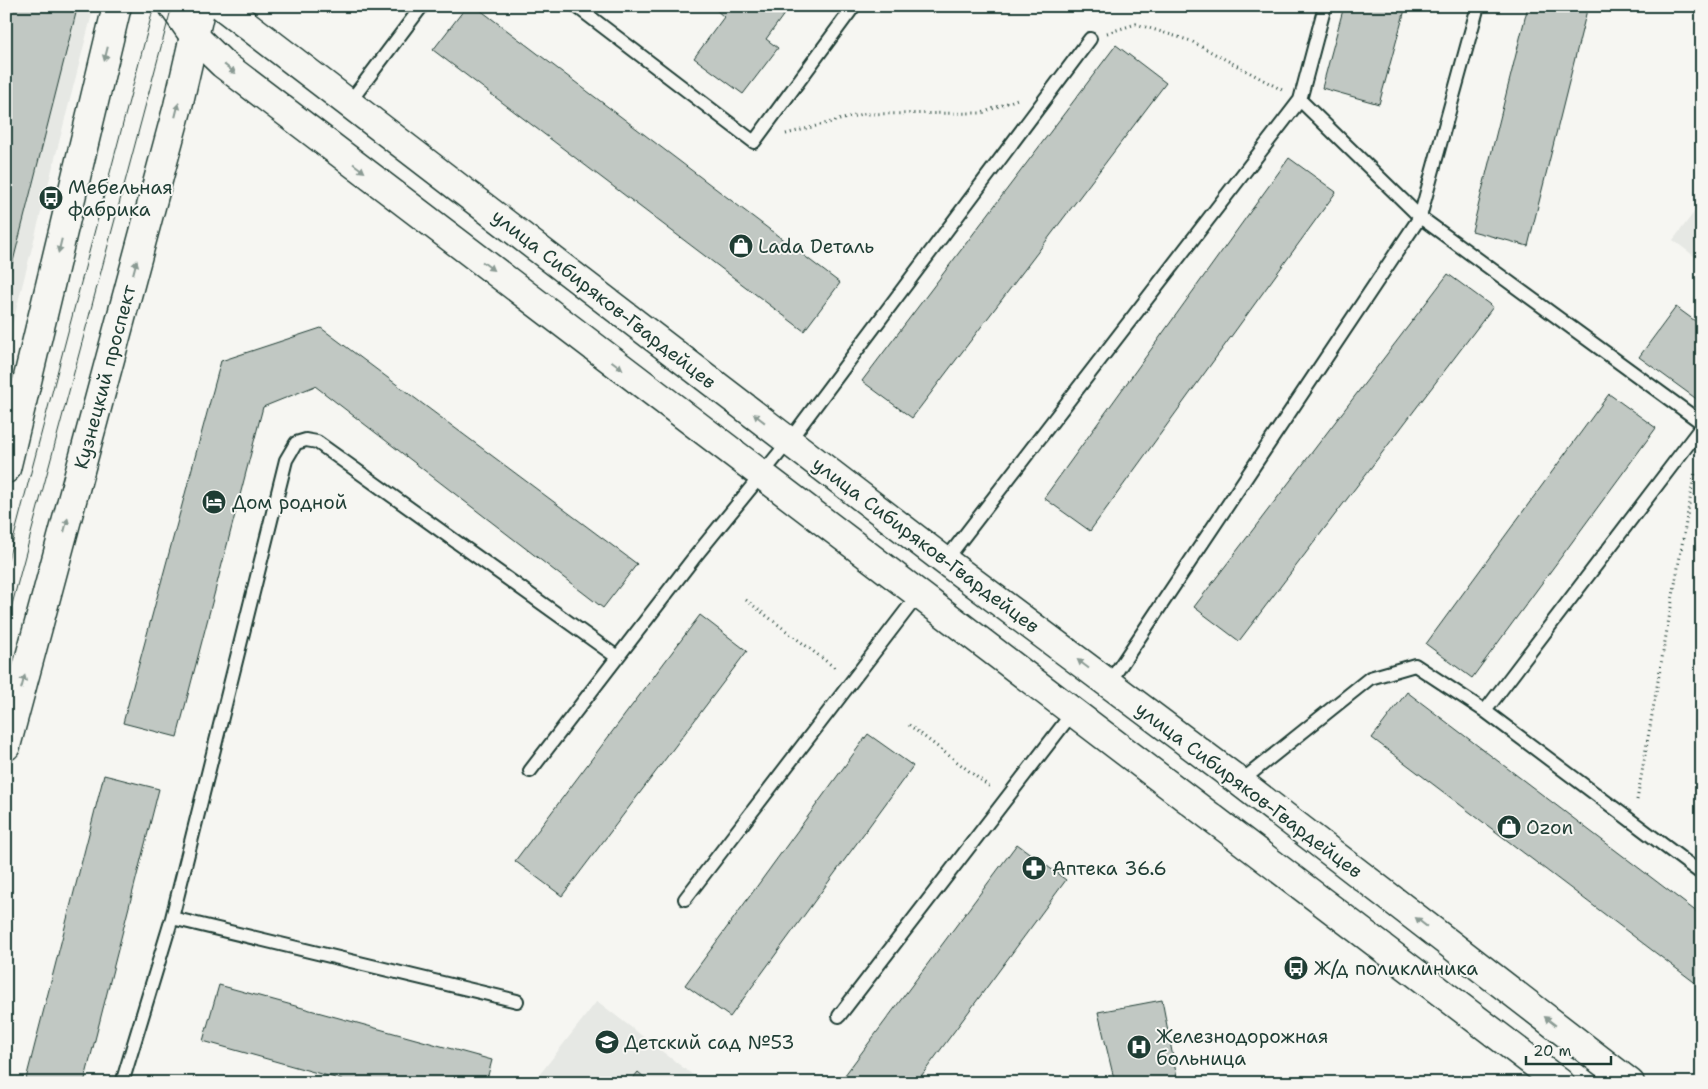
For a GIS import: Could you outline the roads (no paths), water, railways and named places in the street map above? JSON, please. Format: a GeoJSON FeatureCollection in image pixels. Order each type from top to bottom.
{"type":"FeatureCollection","features":[{"type":"Feature","properties":{"kind":"main road"},"geometry":{"type":"LineString","coordinates":[[6,469],[11,427],[117,6]]}},
{"type":"Feature","properties":{"kind":"main road"},"geometry":{"type":"LineString","coordinates":[[173,6],[194,36],[231,70],[1560,1083]]}},
{"type":"Feature","properties":{"kind":"main road","name":"Кузнецкий проспект"},"geometry":{"type":"LineString","coordinates":[[6,746],[178,106],[201,6]]}},
{"type":"Feature","properties":{"kind":"main road","name":"улица Сибиряков-Гвардейцев"},"geometry":{"type":"LineString","coordinates":[[222,6],[945,561],[1240,782],[1630,1083]]}},
{"type":"Feature","properties":{"kind":"lane"},"geometry":{"type":"LineString","coordinates":[[349,103],[422,6]]}},
{"type":"Feature","properties":{"kind":"lane"},"geometry":{"type":"LineString","coordinates":[[576,6],[754,142],[854,6]]}},
{"type":"Feature","properties":{"kind":"lane"},"geometry":{"type":"LineString","coordinates":[[945,561],[1300,100],[1325,6]]}},
{"type":"Feature","properties":{"kind":"lane"},"geometry":{"type":"LineString","coordinates":[[1109,683],[1420,217],[1478,6]]}},
{"type":"Feature","properties":{"kind":"lane"},"geometry":{"type":"LineString","coordinates":[[530,771],[789,441],[1090,38]]}},
{"type":"Feature","properties":{"kind":"lane"},"geometry":{"type":"LineString","coordinates":[[1300,100],[1420,217],[1702,424],[1485,711]]}},
{"type":"Feature","properties":{"kind":"lane"},"geometry":{"type":"LineString","coordinates":[[122,1083],[172,918],[286,460],[296,443],[306,440],[317,442],[617,658]]}},
{"type":"Feature","properties":{"kind":"lane"},"geometry":{"type":"LineString","coordinates":[[685,899],[918,595]]}},
{"type":"Feature","properties":{"kind":"lane"},"geometry":{"type":"LineString","coordinates":[[1240,782],[1370,678],[1415,665],[1485,711],[1702,874]]}},
{"type":"Feature","properties":{"kind":"lane"},"geometry":{"type":"LineString","coordinates":[[839,1016],[1073,712]]}},
{"type":"Feature","properties":{"kind":"lane"},"geometry":{"type":"LineString","coordinates":[[172,918],[517,1001]]}},
{"type":"Feature","properties":{"kind":"tram line"},"geometry":{"type":"LineString","coordinates":[[6,567],[154,6]]}},
{"type":"Feature","properties":{"kind":"tram line"},"geometry":{"type":"LineString","coordinates":[[6,627],[172,6]]}},
{"type":"Feature","properties":{"kind":"place","name":"Мебельная фабрика"},"geometry":{"type":"Point","coordinates":[51,198]}},
{"type":"Feature","properties":{"kind":"place","name":"Lada Dеталь"},"geometry":{"type":"Point","coordinates":[741,246]}},
{"type":"Feature","properties":{"kind":"place","name":"Дом родной"},"geometry":{"type":"Point","coordinates":[214,502]}},
{"type":"Feature","properties":{"kind":"place","name":"Ozon"},"geometry":{"type":"Point","coordinates":[1509,827]}},
{"type":"Feature","properties":{"kind":"place","name":"Аптека 36.6"},"geometry":{"type":"Point","coordinates":[1034,868]}},
{"type":"Feature","properties":{"kind":"place","name":"Ж/д поликлиника"},"geometry":{"type":"Point","coordinates":[1296,968]}},
{"type":"Feature","properties":{"kind":"place","name":"Детский сад №53"},"geometry":{"type":"Point","coordinates":[607,1042]}},
{"type":"Feature","properties":{"kind":"place","name":"Железнодорожная больница"},"geometry":{"type":"Point","coordinates":[1139,1047]}}]}
